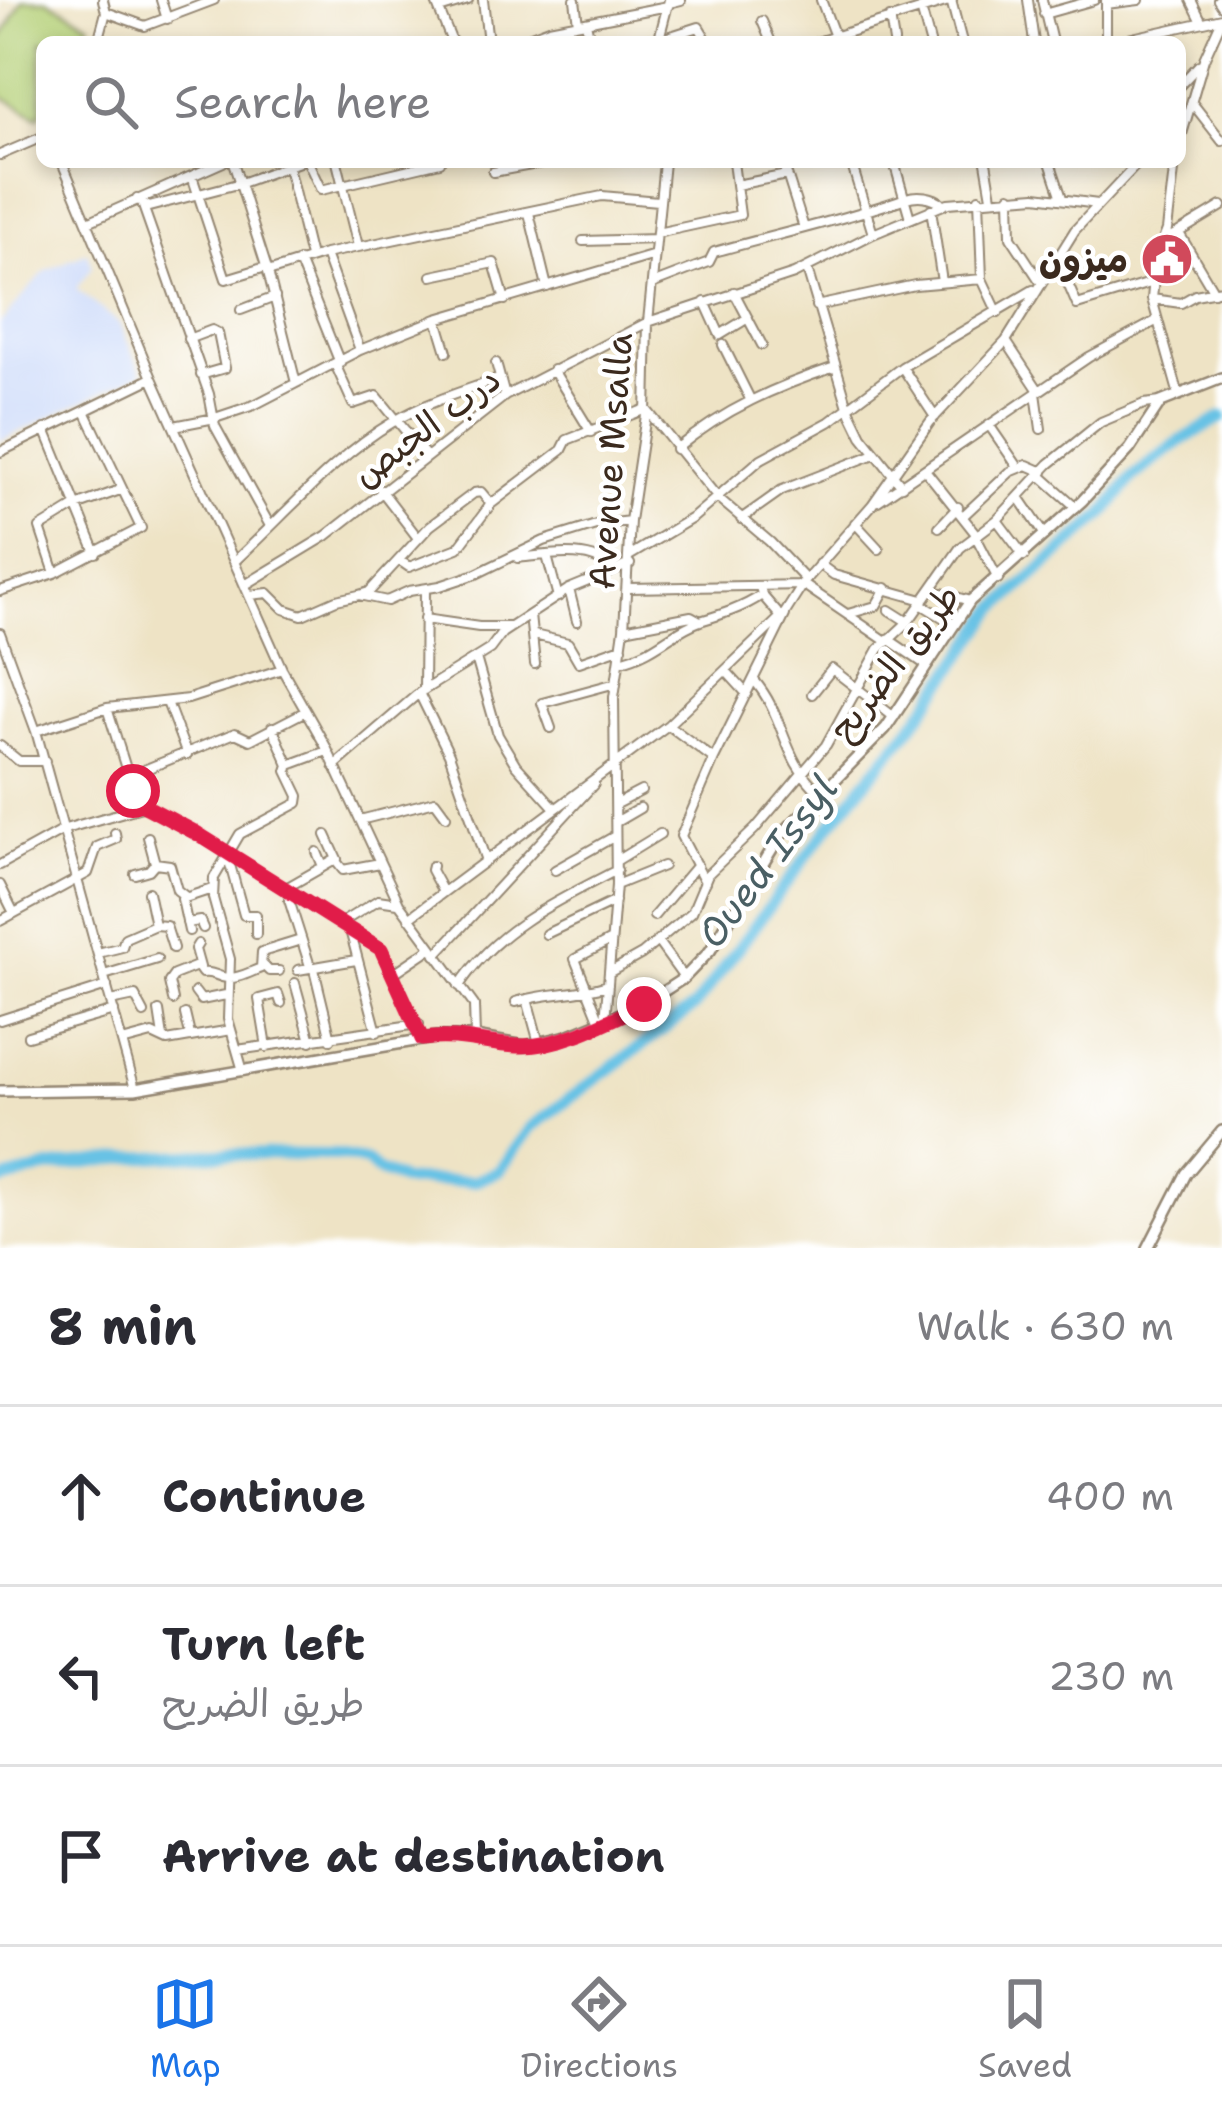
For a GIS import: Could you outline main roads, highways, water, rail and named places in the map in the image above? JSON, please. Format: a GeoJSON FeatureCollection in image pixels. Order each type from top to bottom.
{"type":"FeatureCollection","features":[{"type":"Feature","properties":{"kind":"waterway","name":"Oued Issyl"},"geometry":{"type":"LineString","coordinates":[[0,1181],[47,1168],[216,1154],[339,1155],[366,1161],[404,1181],[475,1181],[499,1171],[530,1128],[695,1006],[826,830],[917,720],[996,609],[1103,515],[1133,477],[1222,417]]}},
{"type":"Feature","properties":{"kind":"place","name":"ميزون"},"geometry":{"type":"Point","coordinates":[1167,259]}}]}
